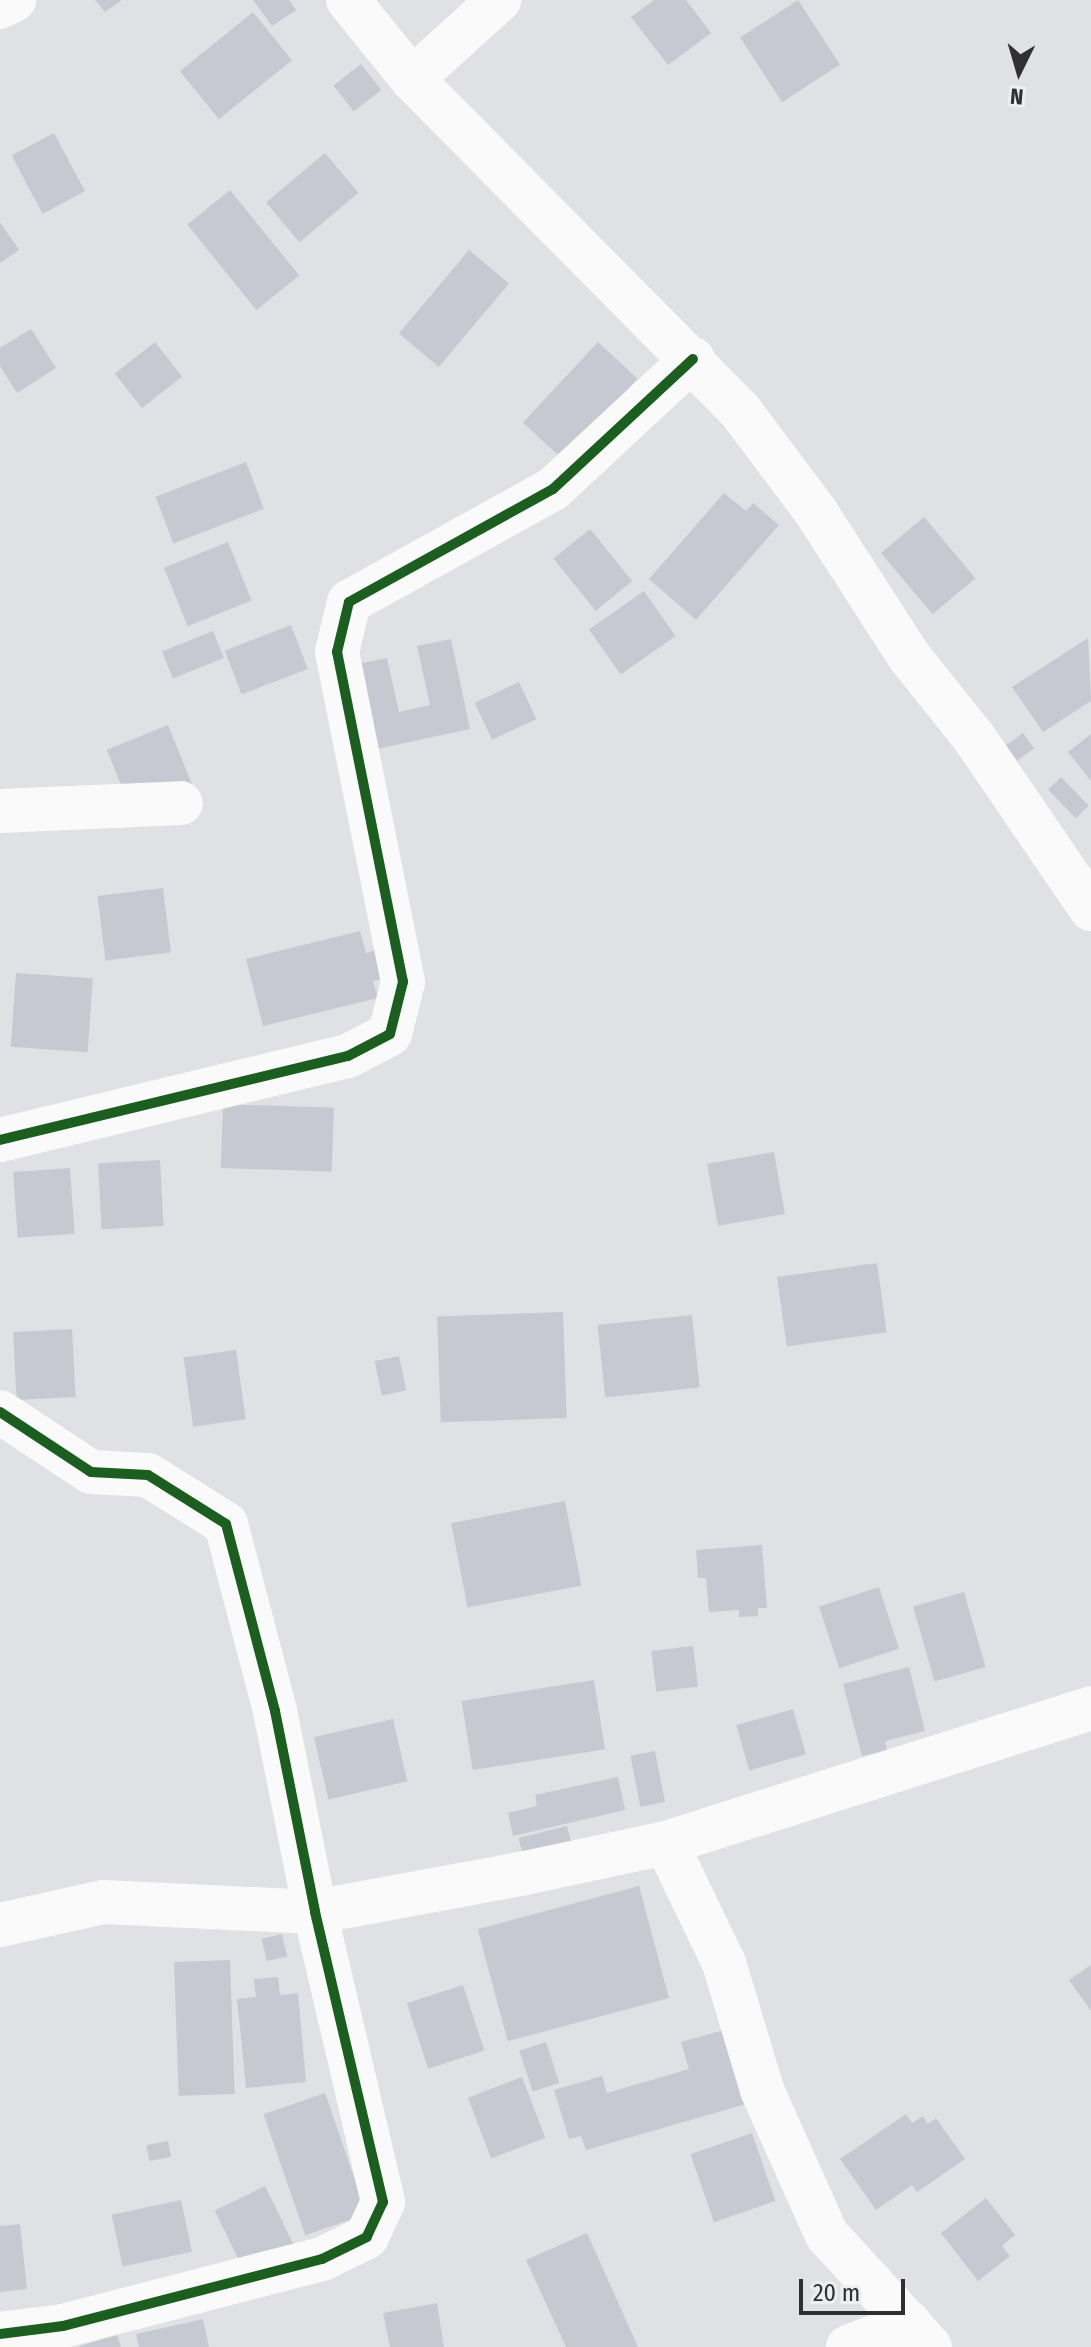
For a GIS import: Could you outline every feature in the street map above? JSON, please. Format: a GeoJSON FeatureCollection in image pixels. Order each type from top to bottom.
{"type":"FeatureCollection","features":[{"type":"Feature","properties":{"kind":"street"},"geometry":{"type":"LineString","coordinates":[[0,7],[14,0]]}},
{"type":"Feature","properties":{"kind":"street"},"geometry":{"type":"LineString","coordinates":[[348,0],[412,79],[693,359],[816,512],[908,655],[975,739],[1091,909]]}},
{"type":"Feature","properties":{"kind":"street"},"geometry":{"type":"LineString","coordinates":[[412,79],[499,0]]}},
{"type":"Feature","properties":{"kind":"street"},"geometry":{"type":"LineString","coordinates":[[0,1140],[348,1056],[390,1034],[403,982],[337,652],[349,602],[553,489],[693,359]]}},
{"type":"Feature","properties":{"kind":"street"},"geometry":{"type":"LineString","coordinates":[[0,811],[181,803]]}},
{"type":"Feature","properties":{"kind":"street"},"geometry":{"type":"LineString","coordinates":[[0,1412],[91,1472],[148,1475],[226,1524],[275,1711],[315,1912],[383,2202],[367,2237],[322,2259],[63,2326],[0,2334]]}},
{"type":"Feature","properties":{"kind":"street"},"geometry":{"type":"LineString","coordinates":[[0,1925],[104,1902],[315,1912],[666,1843],[1091,1708]]}},
{"type":"Feature","properties":{"kind":"street"},"geometry":{"type":"LineString","coordinates":[[666,1843],[724,1963],[762,2090],[819,2221],[872,2289],[920,2335]]}},
{"type":"Feature","properties":{"kind":"street"},"geometry":{"type":"LineString","coordinates":[[848,2347],[920,2335]]}},
{"type":"Feature","properties":{"kind":"building"},"geometry":{"type":"Polygon","coordinates":[[[95,0],[122,0],[105,12],[95,0]]]}},
{"type":"Feature","properties":{"kind":"building"},"geometry":{"type":"Polygon","coordinates":[[[253,0],[289,0],[296,10],[272,26],[253,0]]]}},
{"type":"Feature","properties":{"kind":"building"},"geometry":{"type":"Polygon","coordinates":[[[654,0],[686,0],[711,33],[668,65],[631,17],[654,0]]]}},
{"type":"Feature","properties":{"kind":"building"},"geometry":{"type":"Polygon","coordinates":[[[798,0],[840,65],[782,102],[740,38],[798,0]]]}},
{"type":"Feature","properties":{"kind":"building"},"geometry":{"type":"Polygon","coordinates":[[[253,12],[292,60],[219,119],[180,71],[253,12]]]}},
{"type":"Feature","properties":{"kind":"building"},"geometry":{"type":"Polygon","coordinates":[[[361,64],[381,90],[354,112],[333,86],[361,64]]]}},
{"type":"Feature","properties":{"kind":"building"},"geometry":{"type":"Polygon","coordinates":[[[54,133],[85,191],[43,214],[12,156],[54,133]]]}},
{"type":"Feature","properties":{"kind":"building"},"geometry":{"type":"Polygon","coordinates":[[[325,153],[358,193],[299,242],[266,202],[325,153]]]}},
{"type":"Feature","properties":{"kind":"building"},"geometry":{"type":"Polygon","coordinates":[[[230,190],[299,275],[256,310],[187,225],[230,190]]]}},
{"type":"Feature","properties":{"kind":"building"},"geometry":{"type":"Polygon","coordinates":[[[0,222],[19,250],[0,263],[0,222]]]}},
{"type":"Feature","properties":{"kind":"building"},"geometry":{"type":"Polygon","coordinates":[[[469,250],[509,283],[439,367],[399,333],[469,250]]]}},
{"type":"Feature","properties":{"kind":"building"},"geometry":{"type":"Polygon","coordinates":[[[31,329],[56,368],[17,393],[0,366],[0,348],[31,329]]]}},
{"type":"Feature","properties":{"kind":"building"},"geometry":{"type":"Polygon","coordinates":[[[155,342],[182,377],[142,408],[115,373],[155,342]]]}},
{"type":"Feature","properties":{"kind":"building"},"geometry":{"type":"Polygon","coordinates":[[[598,342],[637,379],[562,459],[523,422],[598,342]]]}},
{"type":"Feature","properties":{"kind":"building"},"geometry":{"type":"Polygon","coordinates":[[[246,462],[264,509],[173,543],[155,497],[246,462]]]}},
{"type":"Feature","properties":{"kind":"building"},"geometry":{"type":"Polygon","coordinates":[[[724,493],[746,511],[753,503],[779,525],[696,620],[649,579],[724,493]]]}},
{"type":"Feature","properties":{"kind":"building"},"geometry":{"type":"Polygon","coordinates":[[[924,517],[975,578],[933,614],[881,553],[924,517]]]}},
{"type":"Feature","properties":{"kind":"building"},"geometry":{"type":"Polygon","coordinates":[[[590,529],[632,581],[596,611],[553,559],[590,529]]]}},
{"type":"Feature","properties":{"kind":"building"},"geometry":{"type":"Polygon","coordinates":[[[228,542],[252,600],[188,626],[164,568],[228,542]]]}},
{"type":"Feature","properties":{"kind":"building"},"geometry":{"type":"Polygon","coordinates":[[[644,591],[676,636],[621,674],[589,629],[644,591]]]}},
{"type":"Feature","properties":{"kind":"building"},"geometry":{"type":"Polygon","coordinates":[[[291,625],[308,669],[242,694],[225,650],[291,625]]]}},
{"type":"Feature","properties":{"kind":"building"},"geometry":{"type":"Polygon","coordinates":[[[213,631],[224,658],[173,678],[162,652],[213,631]]]}},
{"type":"Feature","properties":{"kind":"building"},"geometry":{"type":"Polygon","coordinates":[[[1088,638],[1091,701],[1043,732],[1012,687],[1088,638]]]}},
{"type":"Feature","properties":{"kind":"building"},"geometry":{"type":"Polygon","coordinates":[[[451,639],[470,729],[377,749],[358,664],[387,658],[399,712],[430,705],[417,646],[451,639]]]}},
{"type":"Feature","properties":{"kind":"building"},"geometry":{"type":"Polygon","coordinates":[[[519,682],[536,719],[492,740],[475,703],[519,682]]]}},
{"type":"Feature","properties":{"kind":"building"},"geometry":{"type":"Polygon","coordinates":[[[168,725],[193,788],[132,813],[107,750],[168,725]]]}},
{"type":"Feature","properties":{"kind":"building"},"geometry":{"type":"Polygon","coordinates":[[[1023,733],[1034,748],[1017,761],[1006,745],[1023,733]]]}},
{"type":"Feature","properties":{"kind":"building"},"geometry":{"type":"Polygon","coordinates":[[[1091,734],[1091,781],[1068,752],[1091,734]]]}},
{"type":"Feature","properties":{"kind":"building"},"geometry":{"type":"Polygon","coordinates":[[[1061,777],[1089,806],[1076,818],[1048,790],[1061,777]]]}},
{"type":"Feature","properties":{"kind":"building"},"geometry":{"type":"Polygon","coordinates":[[[163,888],[171,953],[105,961],[97,896],[163,888]]]}},
{"type":"Feature","properties":{"kind":"building"},"geometry":{"type":"Polygon","coordinates":[[[360,931],[366,953],[376,950],[383,979],[373,981],[378,998],[263,1026],[246,959],[360,931]]]}},
{"type":"Feature","properties":{"kind":"building"},"geometry":{"type":"Polygon","coordinates":[[[16,973],[93,978],[88,1052],[11,1047],[16,973]]]}},
{"type":"Feature","properties":{"kind":"building"},"geometry":{"type":"Polygon","coordinates":[[[223,1104],[334,1108],[332,1172],[221,1168],[223,1104]]]}},
{"type":"Feature","properties":{"kind":"building"},"geometry":{"type":"Polygon","coordinates":[[[774,1152],[785,1214],[718,1226],[707,1164],[774,1152]]]}},
{"type":"Feature","properties":{"kind":"building"},"geometry":{"type":"Polygon","coordinates":[[[160,1160],[163,1226],[102,1229],[98,1163],[160,1160]]]}},
{"type":"Feature","properties":{"kind":"building"},"geometry":{"type":"Polygon","coordinates":[[[70,1168],[75,1234],[18,1238],[13,1172],[70,1168]]]}},
{"type":"Feature","properties":{"kind":"building"},"geometry":{"type":"Polygon","coordinates":[[[877,1263],[887,1332],[787,1346],[777,1277],[877,1263]]]}},
{"type":"Feature","properties":{"kind":"building"},"geometry":{"type":"Polygon","coordinates":[[[563,1312],[567,1418],[441,1422],[437,1316],[563,1312]]]}},
{"type":"Feature","properties":{"kind":"building"},"geometry":{"type":"Polygon","coordinates":[[[692,1315],[700,1388],[605,1398],[598,1325],[692,1315]]]}},
{"type":"Feature","properties":{"kind":"building"},"geometry":{"type":"Polygon","coordinates":[[[72,1329],[76,1397],[17,1400],[13,1332],[72,1329]]]}},
{"type":"Feature","properties":{"kind":"building"},"geometry":{"type":"Polygon","coordinates":[[[236,1350],[246,1419],[193,1427],[184,1357],[236,1350]]]}},
{"type":"Feature","properties":{"kind":"building"},"geometry":{"type":"Polygon","coordinates":[[[399,1356],[406,1390],[382,1395],[375,1361],[399,1356]]]}},
{"type":"Feature","properties":{"kind":"building"},"geometry":{"type":"Polygon","coordinates":[[[565,1501],[581,1585],[468,1608],[451,1523],[565,1501]]]}},
{"type":"Feature","properties":{"kind":"building"},"geometry":{"type":"Polygon","coordinates":[[[762,1545],[767,1608],[758,1608],[758,1616],[739,1617],[739,1610],[709,1612],[706,1578],[698,1578],[696,1550],[762,1545]]]}},
{"type":"Feature","properties":{"kind":"building"},"geometry":{"type":"Polygon","coordinates":[[[879,1587],[899,1649],[839,1668],[819,1606],[879,1587]]]}},
{"type":"Feature","properties":{"kind":"building"},"geometry":{"type":"Polygon","coordinates":[[[964,1592],[985,1667],[935,1682],[913,1607],[964,1592]]]}},
{"type":"Feature","properties":{"kind":"building"},"geometry":{"type":"Polygon","coordinates":[[[693,1646],[698,1687],[656,1692],[651,1651],[693,1646]]]}},
{"type":"Feature","properties":{"kind":"building"},"geometry":{"type":"Polygon","coordinates":[[[909,1667],[925,1731],[885,1741],[887,1750],[862,1756],[843,1684],[909,1667]]]}},
{"type":"Feature","properties":{"kind":"building"},"geometry":{"type":"Polygon","coordinates":[[[594,1680],[605,1749],[473,1770],[462,1701],[594,1680]]]}},
{"type":"Feature","properties":{"kind":"building"},"geometry":{"type":"Polygon","coordinates":[[[793,1709],[806,1754],[749,1770],[736,1725],[793,1709]]]}},
{"type":"Feature","properties":{"kind":"building"},"geometry":{"type":"Polygon","coordinates":[[[393,1719],[407,1781],[328,1800],[314,1737],[393,1719]]]}},
{"type":"Feature","properties":{"kind":"building"},"geometry":{"type":"Polygon","coordinates":[[[655,1751],[665,1802],[640,1807],[630,1756],[655,1751]]]}},
{"type":"Feature","properties":{"kind":"building"},"geometry":{"type":"Polygon","coordinates":[[[618,1777],[625,1810],[513,1836],[508,1813],[537,1806],[535,1795],[618,1777]]]}},
{"type":"Feature","properties":{"kind":"building"},"geometry":{"type":"Polygon","coordinates":[[[567,1826],[571,1842],[522,1854],[518,1838],[567,1826]]]}},
{"type":"Feature","properties":{"kind":"building"},"geometry":{"type":"Polygon","coordinates":[[[639,1886],[669,1998],[508,2041],[478,1929],[639,1886]]]}},
{"type":"Feature","properties":{"kind":"building"},"geometry":{"type":"Polygon","coordinates":[[[282,1934],[287,1956],[267,1961],[262,1939],[282,1934]]]}},
{"type":"Feature","properties":{"kind":"building"},"geometry":{"type":"Polygon","coordinates":[[[230,1960],[235,2094],[179,2096],[174,1962],[230,1960]]]}},
{"type":"Feature","properties":{"kind":"building"},"geometry":{"type":"Polygon","coordinates":[[[1091,1965],[1091,2011],[1069,1980],[1091,1965]]]}},
{"type":"Feature","properties":{"kind":"building"},"geometry":{"type":"Polygon","coordinates":[[[278,1977],[280,1995],[298,1993],[306,2082],[246,2088],[237,1999],[256,1997],[254,1979],[278,1977]]]}},
{"type":"Feature","properties":{"kind":"building"},"geometry":{"type":"Polygon","coordinates":[[[463,1985],[484,2051],[428,2069],[407,2003],[463,1985]]]}},
{"type":"Feature","properties":{"kind":"building"},"geometry":{"type":"Polygon","coordinates":[[[731,2028],[753,2102],[586,2150],[581,2136],[569,2139],[554,2090],[602,2076],[607,2093],[689,2069],[681,2042],[731,2028]]]}},
{"type":"Feature","properties":{"kind":"building"},"geometry":{"type":"Polygon","coordinates":[[[546,2042],[559,2083],[533,2092],[519,2051],[546,2042]]]}},
{"type":"Feature","properties":{"kind":"building"},"geometry":{"type":"Polygon","coordinates":[[[522,2077],[545,2138],[491,2158],[468,2098],[522,2077]]]}},
{"type":"Feature","properties":{"kind":"building"},"geometry":{"type":"Polygon","coordinates":[[[325,2093],[367,2214],[305,2235],[264,2114],[325,2093]]]}},
{"type":"Feature","properties":{"kind":"building"},"geometry":{"type":"Polygon","coordinates":[[[906,2114],[912,2123],[923,2116],[928,2124],[936,2118],[965,2159],[917,2192],[912,2185],[876,2210],[840,2159],[906,2114]]]}},
{"type":"Feature","properties":{"kind":"building"},"geometry":{"type":"Polygon","coordinates":[[[752,2133],[775,2201],[714,2222],[691,2154],[752,2133]]]}},
{"type":"Feature","properties":{"kind":"building"},"geometry":{"type":"Polygon","coordinates":[[[168,2141],[171,2157],[149,2161],[146,2145],[168,2141]]]}},
{"type":"Feature","properties":{"kind":"building"},"geometry":{"type":"Polygon","coordinates":[[[265,2186],[294,2246],[244,2271],[215,2211],[265,2186]]]}},
{"type":"Feature","properties":{"kind":"building"},"geometry":{"type":"Polygon","coordinates":[[[986,2198],[1015,2235],[1002,2246],[1010,2256],[978,2281],[941,2233],[986,2198]]]}},
{"type":"Feature","properties":{"kind":"building"},"geometry":{"type":"Polygon","coordinates":[[[181,2200],[192,2252],[123,2267],[112,2215],[181,2200]]]}},
{"type":"Feature","properties":{"kind":"building"},"geometry":{"type":"Polygon","coordinates":[[[20,2224],[27,2289],[0,2292],[0,2226],[20,2224]]]}},
{"type":"Feature","properties":{"kind":"building"},"geometry":{"type":"Polygon","coordinates":[[[587,2233],[638,2347],[566,2347],[526,2260],[587,2233]]]}},
{"type":"Feature","properties":{"kind":"building"},"geometry":{"type":"Polygon","coordinates":[[[437,2303],[444,2347],[390,2347],[383,2313],[437,2303]]]}},
{"type":"Feature","properties":{"kind":"building"},"geometry":{"type":"Polygon","coordinates":[[[203,2319],[209,2347],[139,2347],[136,2334],[203,2319]]]}},
{"type":"Feature","properties":{"kind":"building"},"geometry":{"type":"Polygon","coordinates":[[[117,2335],[121,2347],[80,2347],[80,2346],[117,2335]]]}},
{"type":"Feature","properties":{"kind":"cycle path"},"geometry":{"type":"LineString","coordinates":[[0,1140],[348,1056],[390,1034],[403,982],[337,652],[349,602],[553,489],[693,359]]}},
{"type":"Feature","properties":{"kind":"cycle path"},"geometry":{"type":"LineString","coordinates":[[0,1412],[91,1472],[148,1475],[226,1524],[275,1711],[315,1912],[383,2202],[367,2237],[322,2259],[63,2326],[0,2334]]}}]}
